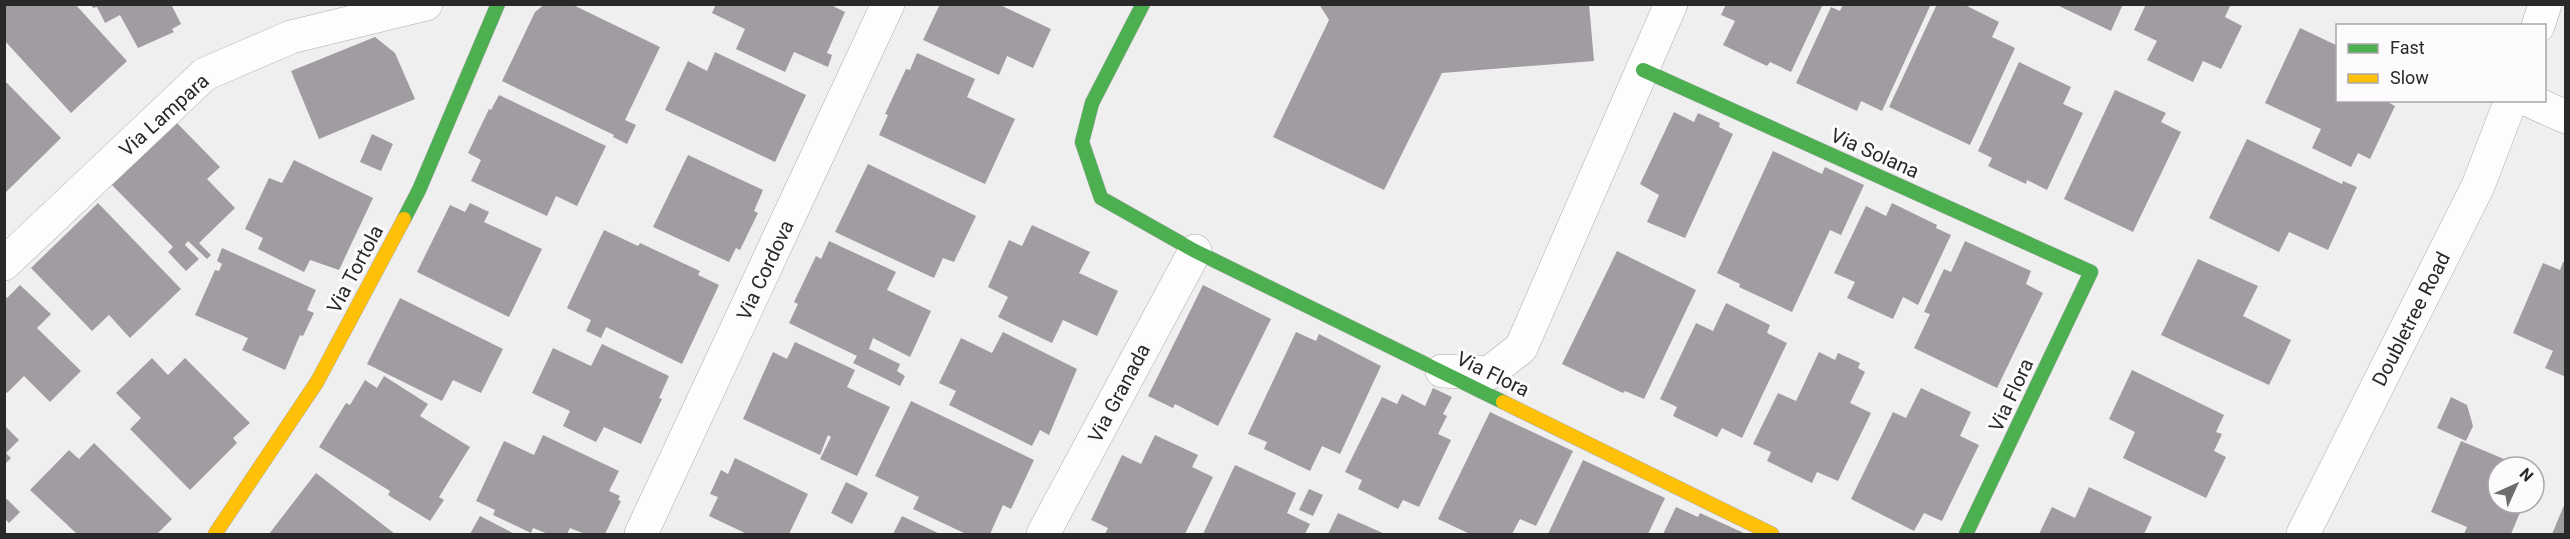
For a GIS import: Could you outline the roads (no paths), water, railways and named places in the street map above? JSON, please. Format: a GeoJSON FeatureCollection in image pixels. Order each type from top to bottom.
{"type":"FeatureCollection","features":[{"type":"Feature","properties":{"kind":"street","name":"Via Lampara"},"geometry":{"type":"LineString","coordinates":[[4,264],[205,74],[291,37],[426,4]]}},
{"type":"Feature","properties":{"kind":"street","name":"Via Tortola"},"geometry":{"type":"LineString","coordinates":[[215,534],[316,382],[376,271],[419,190],[498,4]]}},
{"type":"Feature","properties":{"kind":"street","name":"Via Cordova"},"geometry":{"type":"LineString","coordinates":[[641,534],[888,4]]}},
{"type":"Feature","properties":{"kind":"street","name":"Via Flora"},"geometry":{"type":"LineString","coordinates":[[1143,4],[1092,103],[1082,142],[1101,198],[1195,251],[1773,534]]}},
{"type":"Feature","properties":{"kind":"street"},"geometry":{"type":"LineString","coordinates":[[1442,371],[1489,373],[1521,348],[1671,4]]}},
{"type":"Feature","properties":{"kind":"street"},"geometry":{"type":"LineString","coordinates":[[2539,24],[2545,4]]}},
{"type":"Feature","properties":{"kind":"street","name":"Via Solana"},"geometry":{"type":"LineString","coordinates":[[1643,70],[2091,272]]}},
{"type":"Feature","properties":{"kind":"street","name":"Doubletree Road"},"geometry":{"type":"LineString","coordinates":[[2303,534],[2478,186],[2510,102]]}},
{"type":"Feature","properties":{"kind":"street"},"geometry":{"type":"LineString","coordinates":[[2532,102],[2565,117]]}},
{"type":"Feature","properties":{"kind":"street","name":"Via Granada"},"geometry":{"type":"LineString","coordinates":[[1043,534],[1195,251]]}},
{"type":"Feature","properties":{"kind":"street","name":"Via Flora"},"geometry":{"type":"LineString","coordinates":[[1966,534],[2091,272]]}}]}
